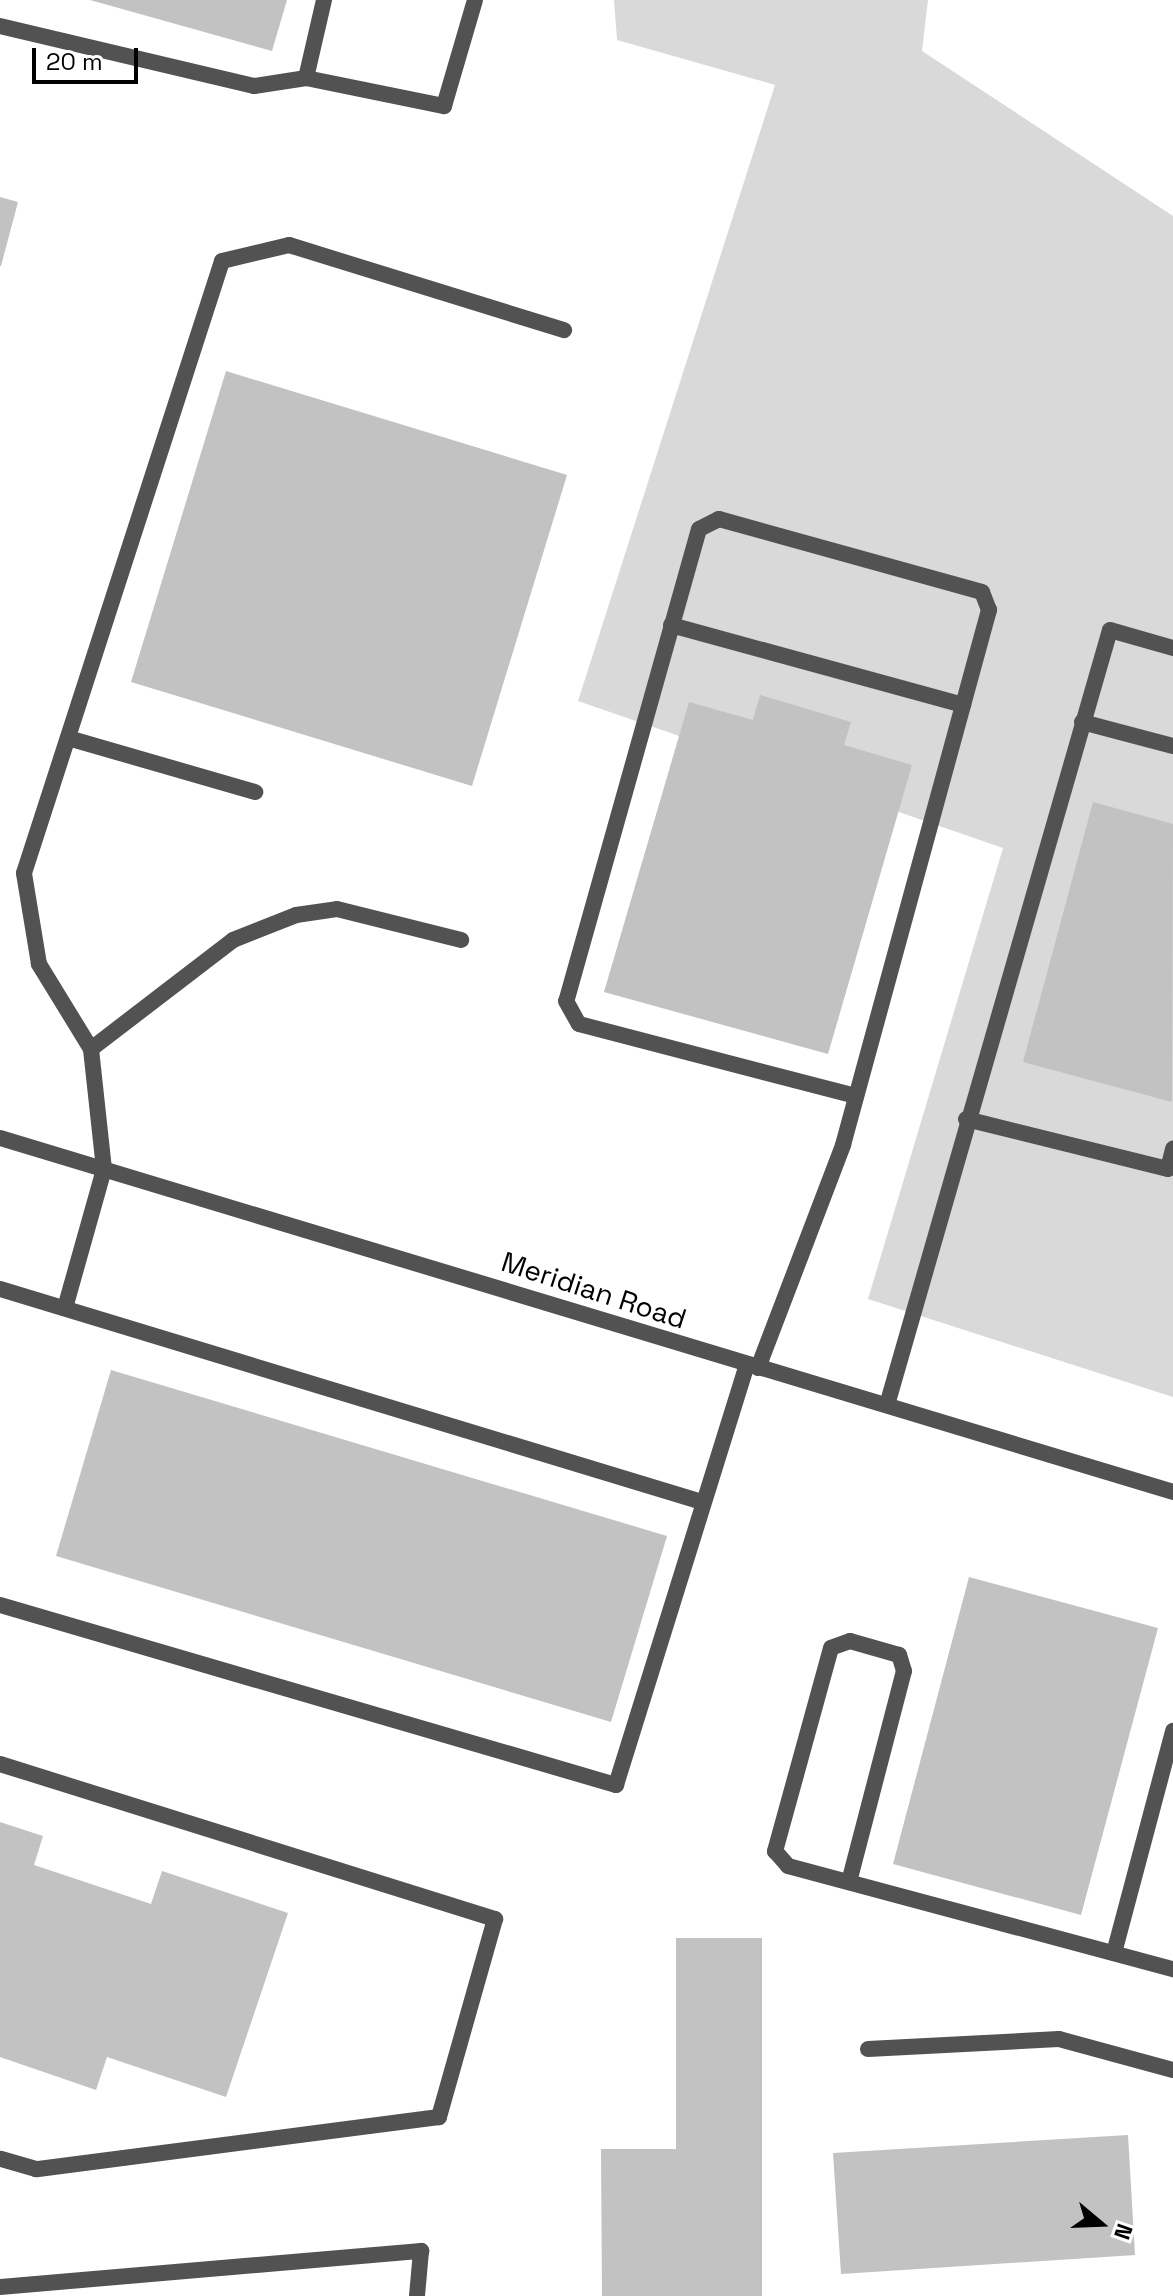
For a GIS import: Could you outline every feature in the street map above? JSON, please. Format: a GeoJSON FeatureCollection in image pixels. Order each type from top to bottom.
{"type":"FeatureCollection","features":[{"type":"Feature","properties":{"kind":"street"},"geometry":{"type":"LineString","coordinates":[[306,78],[324,0]]}},
{"type":"Feature","properties":{"kind":"street"},"geometry":{"type":"LineString","coordinates":[[0,26],[254,86],[306,78],[444,106],[475,0]]}},
{"type":"Feature","properties":{"kind":"street"},"geometry":{"type":"LineString","coordinates":[[65,1308],[104,1169],[91,1049],[39,964],[24,873],[222,261],[289,245],[564,330]]}},
{"type":"Feature","properties":{"kind":"street"},"geometry":{"type":"LineString","coordinates":[[0,1605],[616,1785],[702,1502],[856,1096],[989,610],[982,592],[719,519],[699,529],[566,1001],[579,1024],[856,1096]]}},
{"type":"Feature","properties":{"kind":"street"},"geometry":{"type":"LineString","coordinates":[[671,625],[963,705]]}},
{"type":"Feature","properties":{"kind":"street"},"geometry":{"type":"LineString","coordinates":[[887,1405],[966,1119],[1110,630],[1173,648]]}},
{"type":"Feature","properties":{"kind":"street"},"geometry":{"type":"LineString","coordinates":[[1082,722],[1173,746]]}},
{"type":"Feature","properties":{"kind":"street"},"geometry":{"type":"LineString","coordinates":[[68,738],[255,792]]}},
{"type":"Feature","properties":{"kind":"street"},"geometry":{"type":"LineString","coordinates":[[91,1049],[233,940],[296,915],[337,909],[461,940]]}},
{"type":"Feature","properties":{"kind":"street"},"geometry":{"type":"LineString","coordinates":[[966,1119],[1168,1169],[1173,1149]]}},
{"type":"Feature","properties":{"kind":"street","name":"Meridian Road"},"geometry":{"type":"LineString","coordinates":[[0,1138],[1173,1492]]}},
{"type":"Feature","properties":{"kind":"street"},"geometry":{"type":"LineString","coordinates":[[0,1289],[702,1502]]}},
{"type":"Feature","properties":{"kind":"street"},"geometry":{"type":"LineString","coordinates":[[849,1882],[904,1671],[899,1655],[850,1641],[831,1648],[775,1851],[788,1866],[1173,1969]]}},
{"type":"Feature","properties":{"kind":"street"},"geometry":{"type":"LineString","coordinates":[[1114,1953],[1173,1731]]}},
{"type":"Feature","properties":{"kind":"street"},"geometry":{"type":"LineString","coordinates":[[0,1764],[495,1919],[439,2117],[36,2169],[0,2159]]}},
{"type":"Feature","properties":{"kind":"street"},"geometry":{"type":"LineString","coordinates":[[868,2049],[1059,2039],[1173,2070]]}},
{"type":"Feature","properties":{"kind":"street"},"geometry":{"type":"LineString","coordinates":[[0,2287],[421,2251],[417,2296]]}},
{"type":"Feature","properties":{"kind":"shaded area"},"geometry":{"type":"Polygon","coordinates":[[[614,0],[928,0],[922,51],[1173,216],[1173,1397],[868,1299],[1003,848],[578,701],[775,85],[617,40],[614,0]]]}},
{"type":"Feature","properties":{"kind":"building"},"geometry":{"type":"Polygon","coordinates":[[[90,0],[287,0],[272,51],[90,0]]]}},
{"type":"Feature","properties":{"kind":"building"},"geometry":{"type":"Polygon","coordinates":[[[0,197],[18,202],[1,266],[0,266],[0,197]]]}},
{"type":"Feature","properties":{"kind":"building"},"geometry":{"type":"Polygon","coordinates":[[[226,371],[567,475],[472,786],[131,682],[226,371]]]}},
{"type":"Feature","properties":{"kind":"building"},"geometry":{"type":"Polygon","coordinates":[[[760,695],[851,722],[844,745],[912,765],[828,1054],[604,992],[689,702],[753,720],[760,695]]]}},
{"type":"Feature","properties":{"kind":"building"},"geometry":{"type":"Polygon","coordinates":[[[1093,802],[1173,824],[1172,1102],[1023,1062],[1093,802]]]}},
{"type":"Feature","properties":{"kind":"building"},"geometry":{"type":"Polygon","coordinates":[[[111,1370],[667,1536],[611,1722],[56,1556],[111,1370]]]}},
{"type":"Feature","properties":{"kind":"building"},"geometry":{"type":"Polygon","coordinates":[[[969,1577],[1158,1628],[1081,1915],[893,1864],[969,1577]]]}},
{"type":"Feature","properties":{"kind":"building"},"geometry":{"type":"Polygon","coordinates":[[[0,1822],[43,1836],[34,1865],[151,1904],[162,1871],[288,1913],[226,2097],[107,2057],[96,2090],[0,2057],[0,1822]]]}},
{"type":"Feature","properties":{"kind":"building"},"geometry":{"type":"Polygon","coordinates":[[[676,1938],[762,1938],[762,2296],[602,2296],[601,2149],[676,2149],[676,1938]]]}},
{"type":"Feature","properties":{"kind":"building"},"geometry":{"type":"Polygon","coordinates":[[[1128,2135],[1135,2255],[841,2274],[833,2153],[1128,2135]]]}}]}
